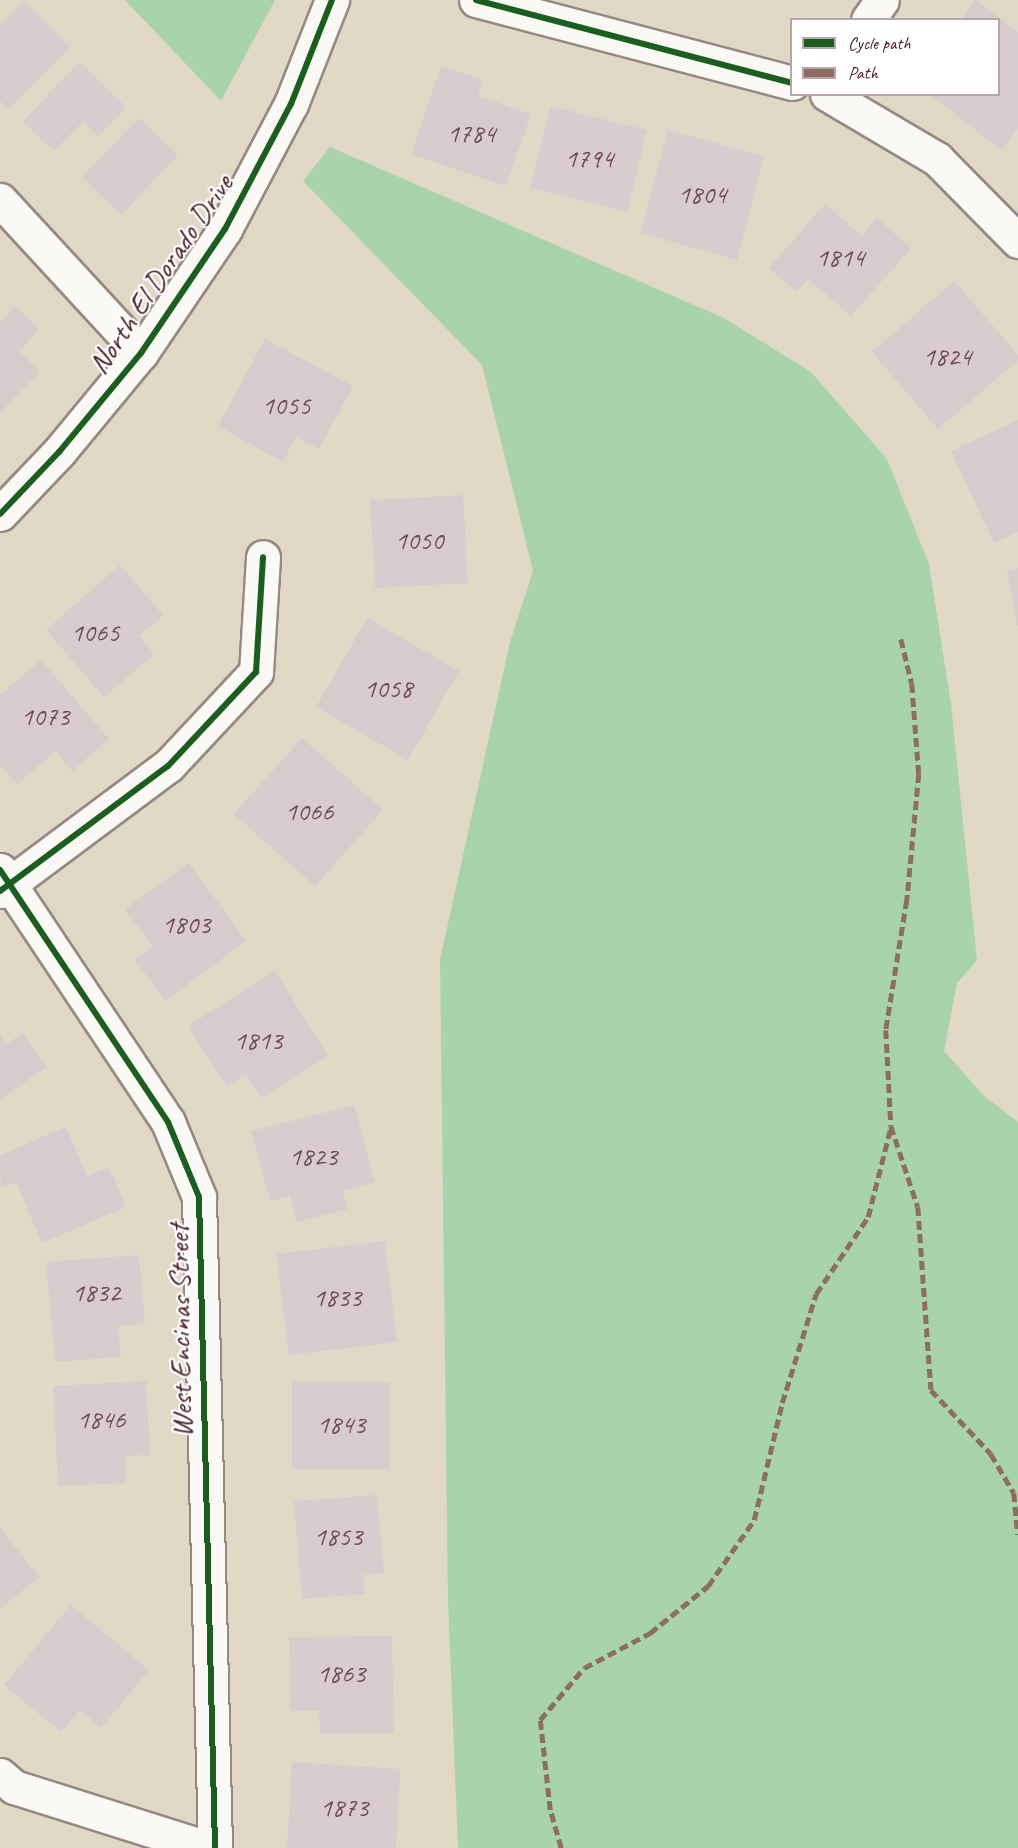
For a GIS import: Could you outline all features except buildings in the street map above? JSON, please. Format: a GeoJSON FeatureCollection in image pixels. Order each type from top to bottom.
{"type":"FeatureCollection","features":[{"type":"Feature","properties":{"kind":"street","name":"North El Dorado Drive"},"geometry":{"type":"LineString","coordinates":[[0,514],[59,452],[141,353],[225,229],[291,104],[332,0]]}},
{"type":"Feature","properties":{"kind":"street"},"geometry":{"type":"LineString","coordinates":[[476,0],[790,82]]}},
{"type":"Feature","properties":{"kind":"street"},"geometry":{"type":"LineString","coordinates":[[869,18],[882,0]]}},
{"type":"Feature","properties":{"kind":"street"},"geometry":{"type":"LineString","coordinates":[[830,96],[937,159],[1018,241]]}},
{"type":"Feature","properties":{"kind":"street"},"geometry":{"type":"LineString","coordinates":[[0,200],[141,353]]}},
{"type":"Feature","properties":{"kind":"street"},"geometry":{"type":"LineString","coordinates":[[4,882],[168,766],[256,672],[263,558]]}},
{"type":"Feature","properties":{"kind":"street","name":"West Encinas Street"},"geometry":{"type":"LineString","coordinates":[[4,882],[168,1122],[199,1197],[215,1848]]}},
{"type":"Feature","properties":{"kind":"street"},"geometry":{"type":"LineString","coordinates":[[0,1775],[14,1787],[208,1848]]}},
{"type":"Feature","properties":{"kind":"green space"},"geometry":{"type":"Polygon","coordinates":[[[125,0],[275,0],[221,101],[125,0]]]}},
{"type":"Feature","properties":{"kind":"green space"},"geometry":{"type":"Polygon","coordinates":[[[330,147],[724,318],[811,372],[887,459],[929,564],[951,704],[977,960],[957,983],[944,1051],[984,1096],[1018,1122],[1018,1848],[458,1848],[448,1601],[440,960],[510,642],[533,571],[482,365],[303,181],[330,147]]]}},
{"type":"Feature","properties":{"kind":"marked path"},"geometry":{"type":"LineString","coordinates":[[901,639],[912,684],[919,774],[907,900],[886,1030],[891,1126],[918,1207],[931,1390],[991,1454],[1014,1493],[1018,1535]]}},
{"type":"Feature","properties":{"kind":"marked path"},"geometry":{"type":"LineString","coordinates":[[561,1848],[550,1810],[540,1720],[584,1668],[650,1633],[708,1586],[754,1520],[782,1403],[816,1294],[868,1217],[891,1126]]}},
{"type":"Feature","properties":{"kind":"cycle path"},"geometry":{"type":"LineString","coordinates":[[0,514],[59,452],[141,353],[225,229],[291,104],[332,0]]}},
{"type":"Feature","properties":{"kind":"cycle path"},"geometry":{"type":"LineString","coordinates":[[476,0],[790,82]]}},
{"type":"Feature","properties":{"kind":"cycle path"},"geometry":{"type":"LineString","coordinates":[[0,891],[168,766],[256,672],[263,557]]}},
{"type":"Feature","properties":{"kind":"cycle path"},"geometry":{"type":"LineString","coordinates":[[0,870],[168,1122],[199,1197],[215,1848]]}}]}
